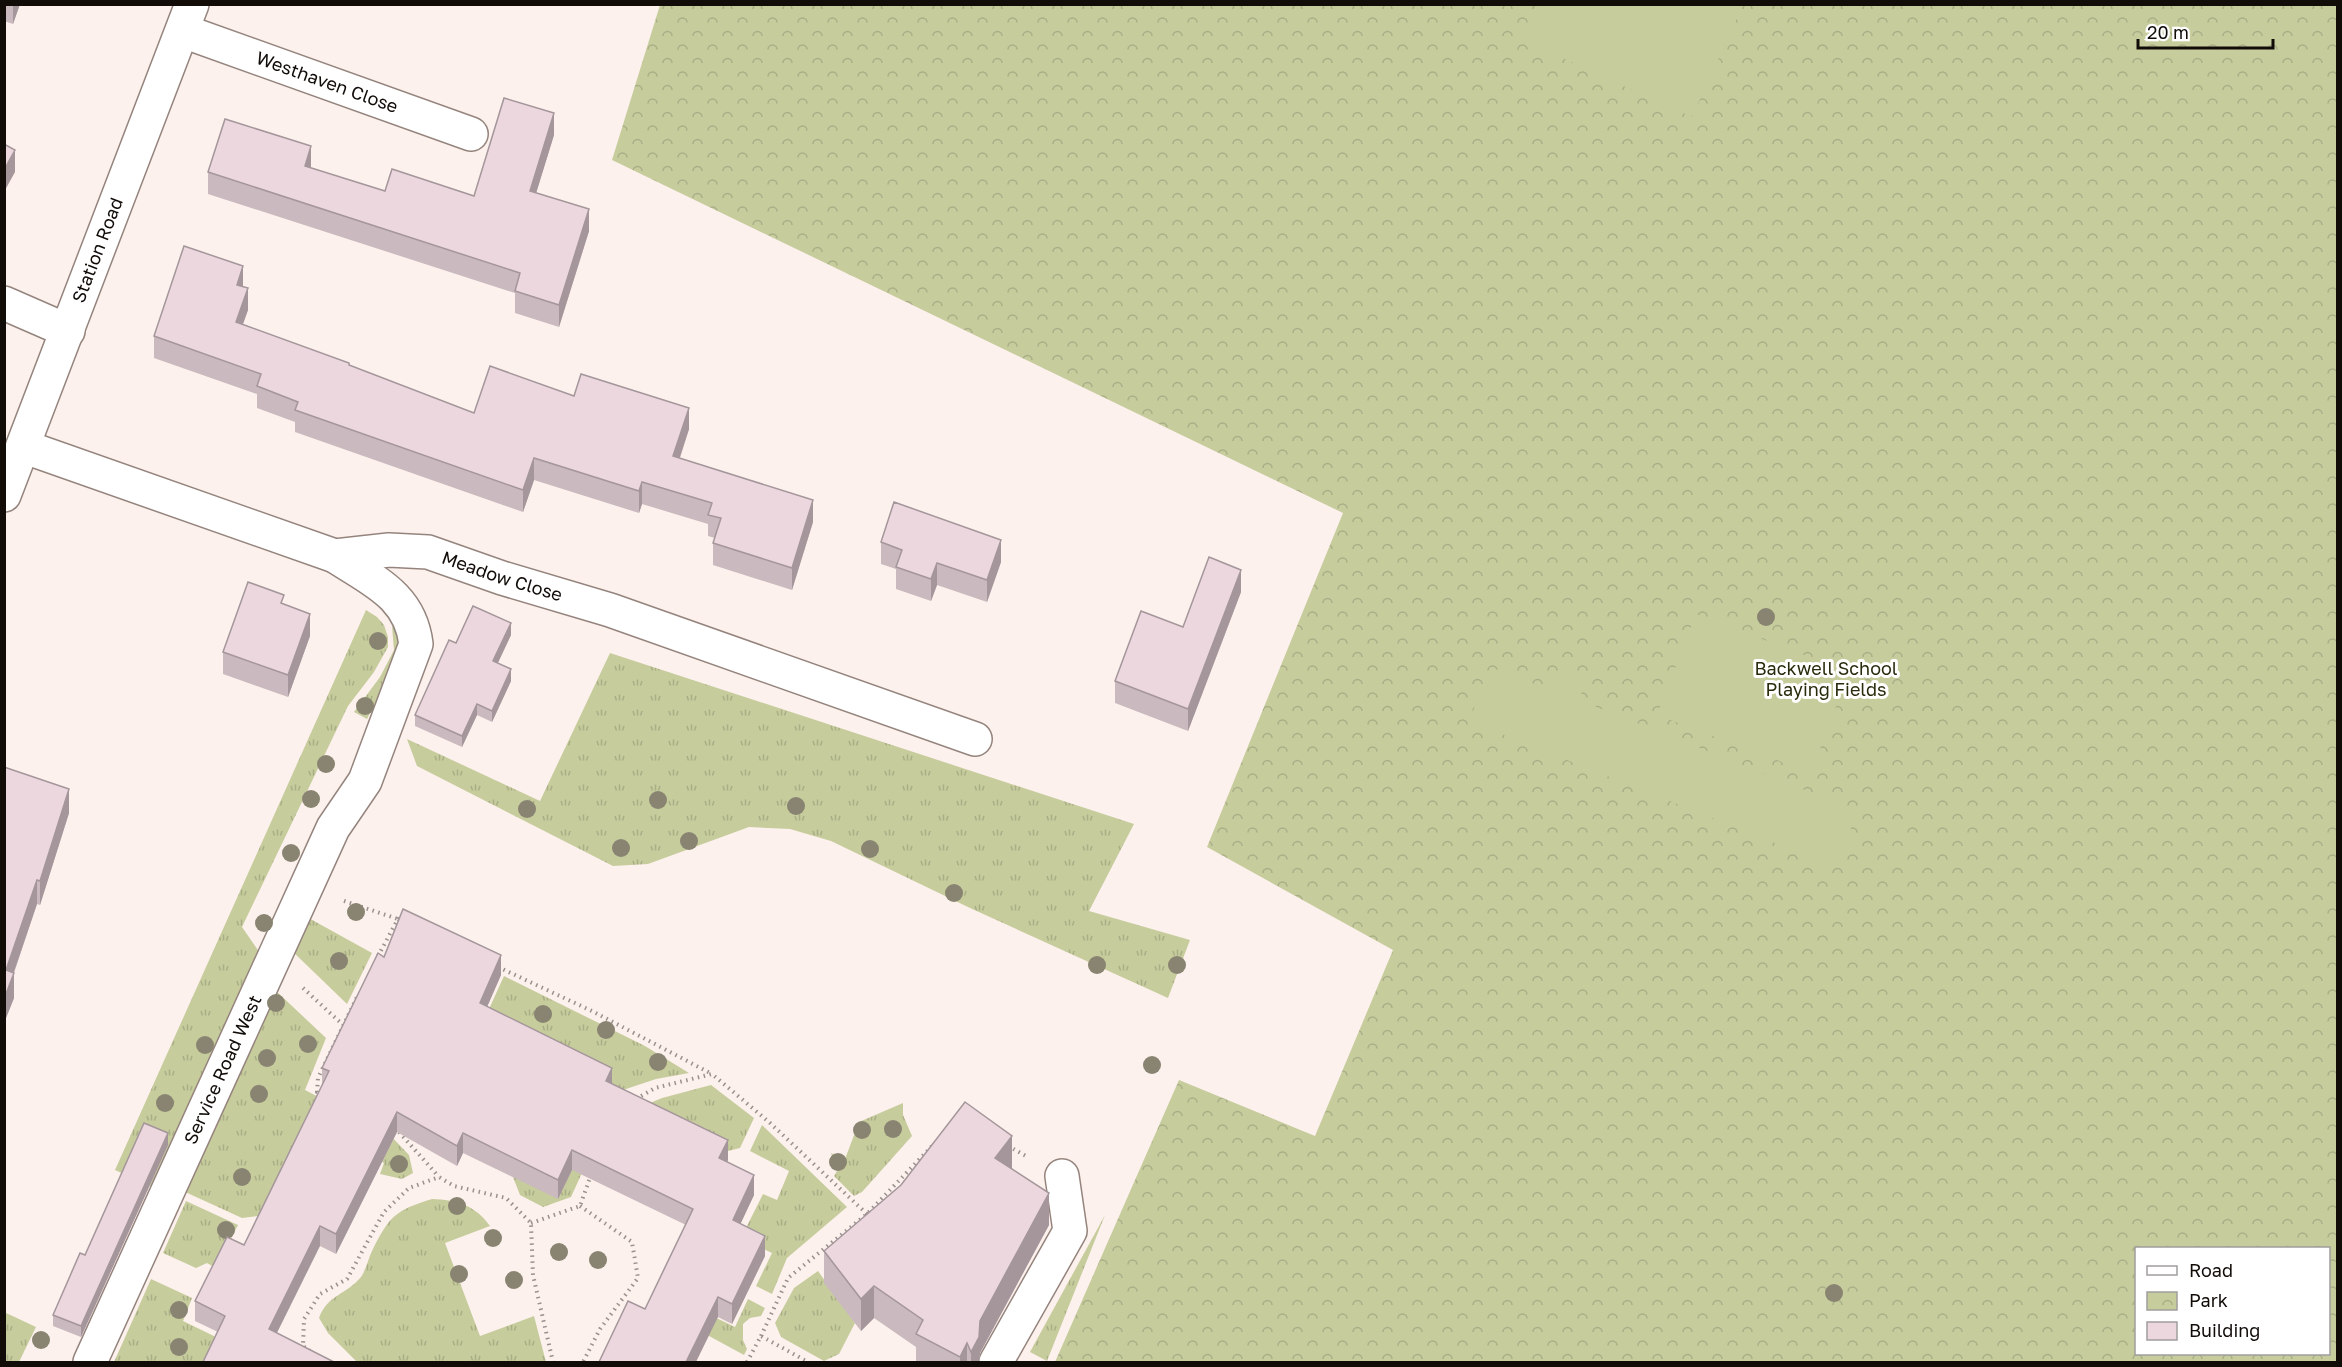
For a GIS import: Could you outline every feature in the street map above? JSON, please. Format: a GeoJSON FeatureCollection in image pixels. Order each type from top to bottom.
{"type":"FeatureCollection","features":[{"type":"Feature","properties":{"kind":"street","name":"Westhaven Close"},"geometry":{"type":"LineString","coordinates":[[188,18],[471,134]]}},
{"type":"Feature","properties":{"kind":"street","name":"Station Road"},"geometry":{"type":"LineString","coordinates":[[4,495],[25,447],[188,18]]}},
{"type":"Feature","properties":{"kind":"street"},"geometry":{"type":"LineString","coordinates":[[4,303],[68,332]]}},
{"type":"Feature","properties":{"kind":"street","name":"Meadow Close"},"geometry":{"type":"LineString","coordinates":[[25,447],[335,556],[389,550],[428,552],[502,578],[610,610],[975,739]]}},
{"type":"Feature","properties":{"kind":"street","name":"Service Road West"},"geometry":{"type":"LineString","coordinates":[[90,1362],[333,828],[365,781],[416,644],[414,624],[405,608],[392,593],[335,556]]}},
{"type":"Feature","properties":{"kind":"street"},"geometry":{"type":"LineString","coordinates":[[996,1362],[1070,1231],[1062,1176]]}},
{"type":"Feature","properties":{"kind":"path"},"geometry":{"type":"LineString","coordinates":[[376,961],[398,919],[409,924]]}},
{"type":"Feature","properties":{"kind":"path"},"geometry":{"type":"LineString","coordinates":[[273,959],[342,1024]]}},
{"type":"Feature","properties":{"kind":"path"},"geometry":{"type":"LineString","coordinates":[[495,965],[592,1011],[712,1074],[769,1122],[867,1214]]}},
{"type":"Feature","properties":{"kind":"path"},"geometry":{"type":"LineString","coordinates":[[328,1097],[317,1092],[316,1086],[342,1024],[359,993]]}},
{"type":"Feature","properties":{"kind":"path"},"geometry":{"type":"LineString","coordinates":[[627,1105],[655,1088],[712,1074]]}},
{"type":"Feature","properties":{"kind":"path"},"geometry":{"type":"LineString","coordinates":[[389,1127],[399,1132],[439,1177],[454,1186],[506,1198],[531,1222],[533,1275],[553,1362]]}},
{"type":"Feature","properties":{"kind":"path"},"geometry":{"type":"LineString","coordinates":[[747,1362],[788,1278],[867,1214],[927,1150],[942,1139]]}},
{"type":"Feature","properties":{"kind":"path"},"geometry":{"type":"LineString","coordinates":[[1005,1144],[1062,1176]]}},
{"type":"Feature","properties":{"kind":"path"},"geometry":{"type":"LineString","coordinates":[[580,1206],[594,1166]]}},
{"type":"Feature","properties":{"kind":"path"},"geometry":{"type":"LineString","coordinates":[[318,1357],[303,1346],[304,1319],[320,1294],[347,1279],[384,1212],[409,1188],[439,1177]]}},
{"type":"Feature","properties":{"kind":"path"},"geometry":{"type":"LineString","coordinates":[[531,1222],[580,1206]]}},
{"type":"Feature","properties":{"kind":"path"},"geometry":{"type":"LineString","coordinates":[[580,1206],[632,1242],[638,1278],[600,1329],[583,1362]]}},
{"type":"Feature","properties":{"kind":"path"},"geometry":{"type":"LineString","coordinates":[[761,1336],[808,1362]]}},
{"type":"Feature","properties":{"kind":"green space"},"geometry":{"type":"Polygon","coordinates":[[[1541,4],[1743,5],[1692,117],[1525,41],[1541,4]]]}},
{"type":"Feature","properties":{"kind":"green space","name":"Backwell School Playing Fields"},"geometry":{"type":"Polygon","coordinates":[[[660,5],[2337,5],[2337,1362],[1055,1362],[1179,1080],[1315,1136],[1393,950],[1207,847],[1343,513],[612,160],[660,5]]]}},
{"type":"Feature","properties":{"kind":"green space"},"geometry":{"type":"Polygon","coordinates":[[[366,610],[384,625],[388,647],[374,672],[348,706],[242,927],[262,956],[155,1188],[115,1170],[366,610]]]}},
{"type":"Feature","properties":{"kind":"green space"},"geometry":{"type":"Polygon","coordinates":[[[1696,614],[1849,672],[1811,773],[1657,715],[1696,614]]]}},
{"type":"Feature","properties":{"kind":"green space"},"geometry":{"type":"Polygon","coordinates":[[[392,626],[401,638],[389,676],[367,719],[354,712],[380,677],[394,650],[392,626]]]}},
{"type":"Feature","properties":{"kind":"green space"},"geometry":{"type":"Polygon","coordinates":[[[610,653],[1134,824],[1089,911],[1190,940],[1168,998],[970,908],[831,841],[790,829],[749,827],[648,864],[613,866],[417,766],[407,739],[540,801],[610,653]]]}},
{"type":"Feature","properties":{"kind":"green space"},"geometry":{"type":"Polygon","coordinates":[[[1490,667],[1550,690],[1559,667],[1587,678],[1579,700],[1858,811],[1835,867],[1469,721],[1490,667]]]}},
{"type":"Feature","properties":{"kind":"green space"},"geometry":{"type":"Polygon","coordinates":[[[305,916],[372,953],[347,1004],[290,949],[305,916]]]}},
{"type":"Feature","properties":{"kind":"green space"},"geometry":{"type":"Polygon","coordinates":[[[504,976],[645,1046],[689,1073],[656,1079],[623,1090],[484,1020],[504,976]]]}},
{"type":"Feature","properties":{"kind":"green space"},"geometry":{"type":"Polygon","coordinates":[[[274,989],[326,1038],[305,1090],[388,1133],[409,1155],[413,1173],[402,1179],[380,1174],[384,1163],[309,1125],[265,1215],[242,1218],[183,1191],[274,989]]]}},
{"type":"Feature","properties":{"kind":"green space"},"geometry":{"type":"Polygon","coordinates":[[[711,1085],[754,1118],[740,1148],[724,1152],[638,1108],[662,1098],[711,1085]]]}},
{"type":"Feature","properties":{"kind":"green space"},"geometry":{"type":"Polygon","coordinates":[[[903,1103],[903,1115],[912,1136],[862,1192],[854,1196],[834,1176],[837,1171],[831,1153],[845,1159],[859,1122],[903,1103]]]}},
{"type":"Feature","properties":{"kind":"green space"},"geometry":{"type":"Polygon","coordinates":[[[762,1125],[847,1207],[787,1258],[772,1294],[756,1286],[772,1253],[741,1238],[763,1194],[777,1200],[789,1171],[750,1151],[762,1125]]]}},
{"type":"Feature","properties":{"kind":"green space"},"geometry":{"type":"Polygon","coordinates":[[[577,1160],[586,1164],[571,1197],[543,1207],[520,1195],[513,1177],[577,1160]]]}},
{"type":"Feature","properties":{"kind":"green space"},"geometry":{"type":"Polygon","coordinates":[[[432,1199],[457,1202],[472,1208],[490,1226],[445,1243],[480,1336],[534,1316],[546,1362],[357,1362],[328,1333],[319,1318],[323,1310],[332,1299],[361,1277],[378,1239],[389,1222],[402,1211],[432,1199]]]}},
{"type":"Feature","properties":{"kind":"green space"},"geometry":{"type":"Polygon","coordinates":[[[186,1201],[238,1225],[216,1268],[207,1263],[196,1268],[163,1253],[186,1201]]]}},
{"type":"Feature","properties":{"kind":"green space"},"geometry":{"type":"Polygon","coordinates":[[[1105,1215],[1047,1361],[1030,1352],[1105,1215]]]}},
{"type":"Feature","properties":{"kind":"green space"},"geometry":{"type":"Polygon","coordinates":[[[818,1271],[855,1323],[839,1354],[824,1361],[781,1337],[775,1323],[794,1288],[818,1271]]]}},
{"type":"Feature","properties":{"kind":"green space"},"geometry":{"type":"Polygon","coordinates":[[[151,1279],[192,1298],[183,1321],[218,1338],[207,1362],[114,1362],[151,1279]]]}},
{"type":"Feature","properties":{"kind":"green space"},"geometry":{"type":"Polygon","coordinates":[[[748,1299],[765,1308],[761,1316],[750,1318],[743,1324],[743,1340],[747,1349],[744,1355],[698,1330],[706,1313],[735,1327],[748,1299]]]}},
{"type":"Feature","properties":{"kind":"green space"},"geometry":{"type":"Polygon","coordinates":[[[4,1312],[36,1327],[19,1362],[5,1362],[4,1312]]]}},
{"type":"Feature","properties":{"kind":"building"},"geometry":{"type":"Polygon","coordinates":[[[504,98],[554,113],[530,191],[589,209],[559,305],[515,291],[520,273],[208,172],[225,119],[311,146],[305,166],[385,191],[392,169],[474,196],[504,98]]]}},
{"type":"Feature","properties":{"kind":"building"},"geometry":{"type":"Polygon","coordinates":[[[4,144],[15,150],[4,170],[4,144]]]}},
{"type":"Feature","properties":{"kind":"building"},"geometry":{"type":"Polygon","coordinates":[[[184,246],[243,266],[237,285],[248,288],[236,322],[349,363],[349,365],[474,413],[490,366],[574,396],[581,374],[689,408],[673,456],[813,500],[792,568],[713,543],[721,518],[708,515],[712,503],[642,482],[639,491],[534,458],[523,490],[295,410],[298,402],[257,386],[261,374],[154,336],[184,246]]]}},
{"type":"Feature","properties":{"kind":"building"},"geometry":{"type":"Polygon","coordinates":[[[894,502],[1001,540],[987,580],[937,563],[931,579],[896,567],[902,550],[881,542],[894,502]]]}},
{"type":"Feature","properties":{"kind":"building"},"geometry":{"type":"Polygon","coordinates":[[[1209,557],[1241,570],[1188,709],[1115,681],[1141,611],[1183,627],[1209,557]]]}},
{"type":"Feature","properties":{"kind":"building"},"geometry":{"type":"Polygon","coordinates":[[[248,582],[284,595],[281,603],[310,614],[288,675],[223,652],[248,582]]]}},
{"type":"Feature","properties":{"kind":"building"},"geometry":{"type":"Polygon","coordinates":[[[473,606],[511,623],[493,661],[511,669],[492,711],[477,704],[462,736],[415,715],[449,640],[456,643],[473,606]]]}},
{"type":"Feature","properties":{"kind":"building"},"geometry":{"type":"Polygon","coordinates":[[[4,767],[69,789],[40,881],[37,880],[6,970],[14,973],[4,999],[4,767]]]}},
{"type":"Feature","properties":{"kind":"building"},"geometry":{"type":"Polygon","coordinates":[[[403,909],[501,955],[480,1003],[612,1068],[606,1081],[728,1140],[719,1158],[754,1175],[733,1220],[765,1236],[732,1304],[718,1297],[686,1362],[599,1362],[628,1301],[645,1309],[693,1209],[572,1150],[558,1180],[463,1133],[457,1146],[397,1112],[336,1234],[320,1226],[269,1329],[334,1362],[203,1362],[225,1316],[195,1301],[227,1237],[244,1245],[329,1071],[322,1068],[378,953],[384,957],[403,909]]]}},
{"type":"Feature","properties":{"kind":"building"},"geometry":{"type":"Polygon","coordinates":[[[965,1102],[1012,1136],[995,1158],[1049,1193],[980,1321],[979,1337],[971,1352],[967,1343],[960,1357],[916,1334],[923,1320],[874,1286],[861,1299],[824,1251],[901,1185],[965,1102]]]}},
{"type":"Feature","properties":{"kind":"building"},"geometry":{"type":"Polygon","coordinates":[[[144,1123],[168,1133],[81,1326],[53,1315],[80,1253],[85,1255],[144,1123]]]}}]}
